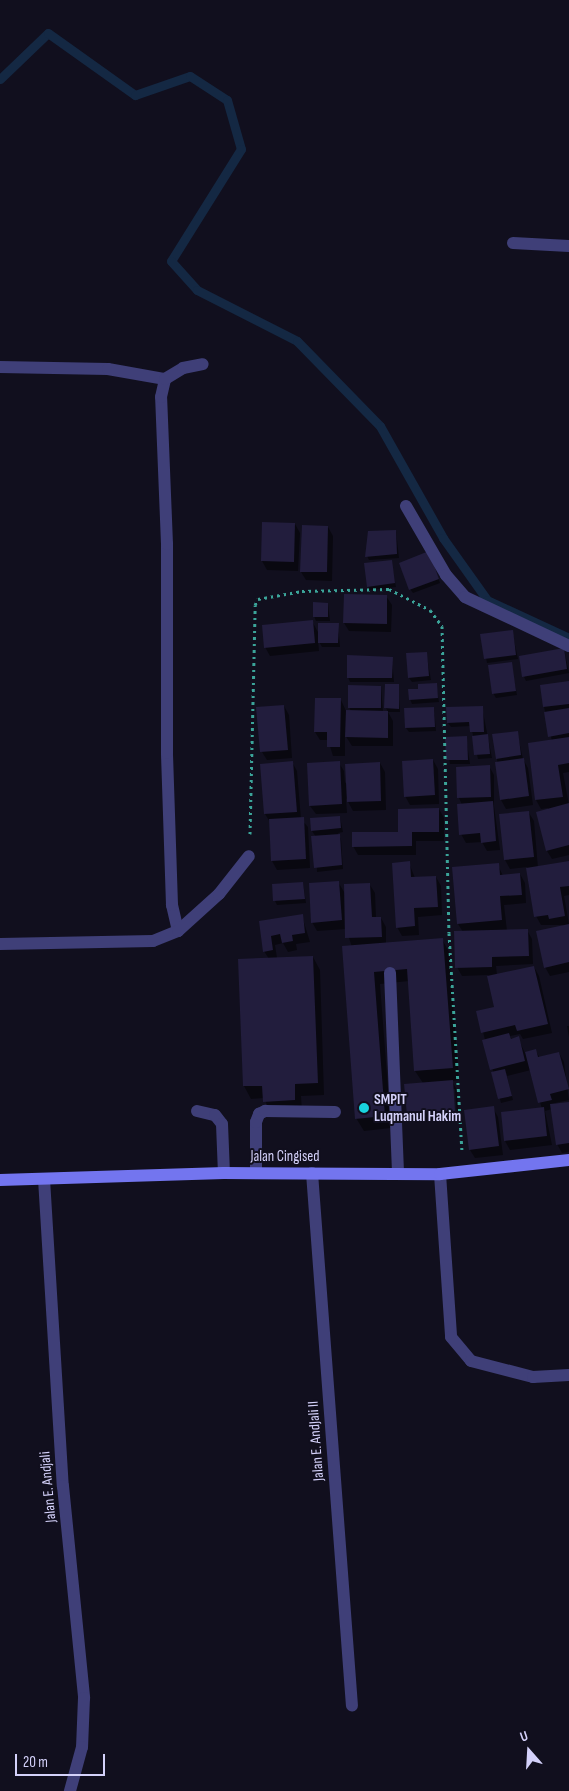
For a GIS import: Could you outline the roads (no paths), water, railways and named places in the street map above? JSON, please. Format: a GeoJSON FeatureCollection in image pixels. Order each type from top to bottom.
{"type":"FeatureCollection","features":[{"type":"Feature","properties":{"kind":"main road","name":"Jalan Cingised"},"geometry":{"type":"LineString","coordinates":[[0,1180],[224,1174],[440,1174],[569,1160]]}},
{"type":"Feature","properties":{"kind":"street"},"geometry":{"type":"LineString","coordinates":[[513,243],[569,246]]}},
{"type":"Feature","properties":{"kind":"street"},"geometry":{"type":"LineString","coordinates":[[0,367],[108,369],[165,379],[182,368],[202,364]]}},
{"type":"Feature","properties":{"kind":"street"},"geometry":{"type":"LineString","coordinates":[[165,379],[161,397],[167,544],[166,753],[172,905],[178,931]]}},
{"type":"Feature","properties":{"kind":"street"},"geometry":{"type":"LineString","coordinates":[[406,506],[446,575],[465,596],[569,646]]}},
{"type":"Feature","properties":{"kind":"street"},"geometry":{"type":"LineString","coordinates":[[0,944],[153,941],[178,931],[219,894],[249,856]]}},
{"type":"Feature","properties":{"kind":"street"},"geometry":{"type":"LineString","coordinates":[[390,974],[398,1174]]}},
{"type":"Feature","properties":{"kind":"street"},"geometry":{"type":"LineString","coordinates":[[197,1111],[215,1116],[222,1124],[224,1174]]}},
{"type":"Feature","properties":{"kind":"street"},"geometry":{"type":"LineString","coordinates":[[256,1174],[256,1122],[259,1114],[265,1111],[334,1112]]}},
{"type":"Feature","properties":{"kind":"street","name":"Jalan E. AndJali II"},"geometry":{"type":"LineString","coordinates":[[312,1173],[352,1706]]}},
{"type":"Feature","properties":{"kind":"street"},"geometry":{"type":"LineString","coordinates":[[440,1174],[451,1337],[471,1361],[533,1377],[569,1375]]}},
{"type":"Feature","properties":{"kind":"street","name":"Jalan E. Andjali"},"geometry":{"type":"LineString","coordinates":[[44,1179],[63,1486],[84,1698],[82,1747],[70,1791]]}},
{"type":"Feature","properties":{"kind":"waterway"},"geometry":{"type":"LineString","coordinates":[[0,79],[48,33],[135,95],[190,76],[227,100],[241,149],[171,261],[197,290],[297,341],[380,426],[443,538],[487,600],[569,638]]}},
{"type":"Feature","properties":{"kind":"place","name":"SMPIT Luqmanul Hakim"},"geometry":{"type":"Point","coordinates":[364,1108]}}]}
